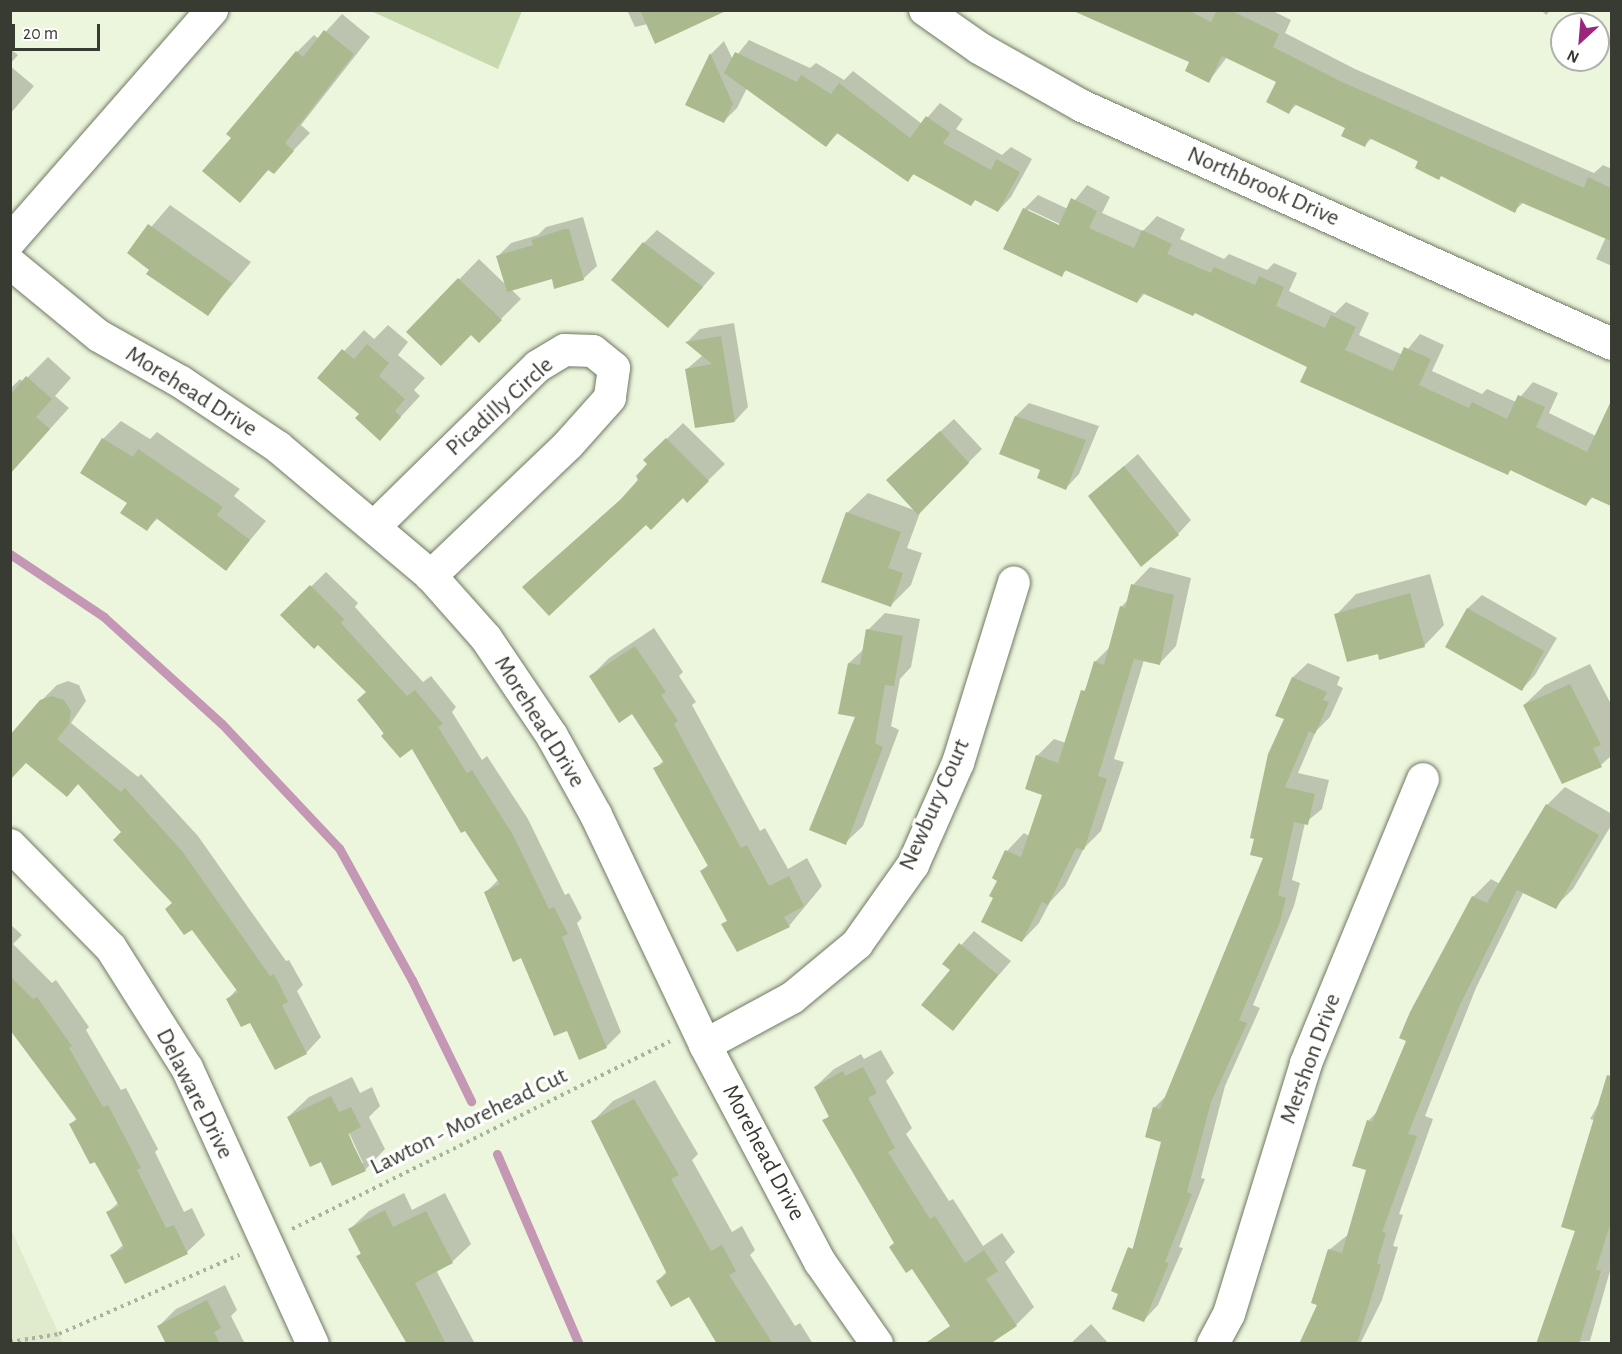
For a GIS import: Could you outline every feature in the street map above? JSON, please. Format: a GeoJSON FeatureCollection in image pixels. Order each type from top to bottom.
{"type":"FeatureCollection","features":[{"type":"Feature","properties":{"kind":"street"},"geometry":{"type":"LineString","coordinates":[[10,242],[212,10]]}},
{"type":"Feature","properties":{"kind":"street","name":"Northbrook Drive"},"geometry":{"type":"LineString","coordinates":[[925,10],[979,48],[1082,106],[1611,344]]}},
{"type":"Feature","properties":{"kind":"street","name":"Morehead Drive"},"geometry":{"type":"LineString","coordinates":[[10,263],[99,336],[181,382],[278,447],[375,526],[431,576],[486,638],[552,736],[596,815],[705,1045],[820,1262],[877,1344]]}},
{"type":"Feature","properties":{"kind":"street","name":"Picadilly Circle"},"geometry":{"type":"LineString","coordinates":[[375,526],[538,366],[565,350],[593,351],[614,368],[610,399],[568,445],[431,576]]}},
{"type":"Feature","properties":{"kind":"street","name":"Newbury Court"},"geometry":{"type":"LineString","coordinates":[[705,1045],[792,999],[856,944],[913,865],[958,763],[1014,582]]}},
{"type":"Feature","properties":{"kind":"street","name":"Mershon Drive"},"geometry":{"type":"LineString","coordinates":[[1213,1344],[1228,1314],[1306,1063],[1423,779]]}},
{"type":"Feature","properties":{"kind":"street","name":"Delaware Drive"},"geometry":{"type":"LineString","coordinates":[[10,845],[111,948],[187,1068],[314,1344]]}},
{"type":"Feature","properties":{"kind":"path","name":"Lawton - Morehead Cut"},"geometry":{"type":"LineString","coordinates":[[290,1230],[672,1040]]}},
{"type":"Feature","properties":{"kind":"path"},"geometry":{"type":"LineString","coordinates":[[10,1342],[59,1334],[247,1251]]}},
{"type":"Feature","properties":{"kind":"shaded area"},"geometry":{"type":"Polygon","coordinates":[[[371,11],[522,11],[498,69],[371,11]]]}},
{"type":"Feature","properties":{"kind":"shaded area"},"geometry":{"type":"Polygon","coordinates":[[[10,1227],[59,1334],[63,1343],[11,1343],[10,1227]]]}},
{"type":"Feature","properties":{"kind":"building"},"geometry":{"type":"Polygon","coordinates":[[[640,10],[728,10],[655,44],[640,10]]]}},
{"type":"Feature","properties":{"kind":"building"},"geometry":{"type":"Polygon","coordinates":[[[1071,10],[1188,10],[1211,22],[1217,10],[1230,10],[1279,34],[1273,47],[1342,82],[1584,188],[1588,177],[1611,188],[1611,241],[1520,202],[1515,213],[1441,176],[1439,180],[1415,168],[1418,161],[1369,138],[1365,147],[1341,136],[1345,128],[1294,104],[1289,114],[1266,102],[1276,82],[1222,56],[1209,83],[1185,71],[1189,62],[1071,10]]]}},
{"type":"Feature","properties":{"kind":"building"},"geometry":{"type":"Polygon","coordinates":[[[324,30],[354,54],[285,143],[294,151],[274,174],[268,170],[240,203],[202,171],[231,138],[226,134],[296,51],[303,57],[324,30]]]}},
{"type":"Feature","properties":{"kind":"building"},"geometry":{"type":"Polygon","coordinates":[[[735,52],[797,82],[801,75],[831,94],[839,83],[910,138],[926,116],[950,133],[943,143],[991,170],[996,159],[1020,172],[998,212],[975,200],[971,206],[913,174],[908,182],[837,133],[826,147],[724,73],[735,52]]]}},
{"type":"Feature","properties":{"kind":"building"},"geometry":{"type":"Polygon","coordinates":[[[710,53],[733,104],[724,123],[685,105],[710,53]]]}},
{"type":"Feature","properties":{"kind":"building"},"geometry":{"type":"Polygon","coordinates":[[[1071,198],[1097,211],[1089,228],[1134,248],[1142,230],[1172,244],[1167,254],[1211,273],[1214,267],[1255,285],[1259,276],[1284,287],[1276,306],[1325,328],[1331,315],[1356,327],[1345,350],[1393,371],[1404,347],[1431,359],[1419,385],[1469,408],[1472,402],[1507,419],[1518,395],[1545,407],[1536,427],[1587,452],[1611,401],[1611,506],[1591,497],[1586,506],[1510,470],[1508,475],[1300,382],[1307,367],[1195,313],[1193,316],[1142,293],[1137,303],[1065,270],[1062,277],[1003,249],[1023,208],[1059,225],[1071,198]]]}},
{"type":"Feature","properties":{"kind":"building"},"geometry":{"type":"Polygon","coordinates":[[[148,224],[232,283],[208,316],[146,274],[149,270],[127,253],[148,224]]]}},
{"type":"Feature","properties":{"kind":"building"},"geometry":{"type":"Polygon","coordinates":[[[569,229],[584,280],[554,289],[552,279],[507,292],[496,256],[533,245],[531,240],[569,229]]]}},
{"type":"Feature","properties":{"kind":"building"},"geometry":{"type":"Polygon","coordinates":[[[643,242],[703,287],[668,328],[611,280],[643,242]]]}},
{"type":"Feature","properties":{"kind":"building"},"geometry":{"type":"Polygon","coordinates":[[[458,278],[502,320],[479,343],[471,335],[441,366],[406,332],[458,278]]]}},
{"type":"Feature","properties":{"kind":"building"},"geometry":{"type":"Polygon","coordinates":[[[721,336],[735,422],[695,428],[685,369],[712,364],[685,342],[721,336]]]}},
{"type":"Feature","properties":{"kind":"building"},"geometry":{"type":"Polygon","coordinates":[[[367,344],[389,363],[379,376],[405,399],[395,411],[401,417],[380,441],[355,418],[359,414],[317,378],[342,349],[354,359],[367,344]]]}},
{"type":"Feature","properties":{"kind":"building"},"geometry":{"type":"Polygon","coordinates":[[[26,376],[52,399],[36,417],[50,429],[10,474],[10,395],[26,376]]]}},
{"type":"Feature","properties":{"kind":"building"},"geometry":{"type":"Polygon","coordinates":[[[1015,416],[1086,440],[1066,490],[1037,478],[1040,470],[999,454],[1015,416]]]}},
{"type":"Feature","properties":{"kind":"building"},"geometry":{"type":"Polygon","coordinates":[[[940,431],[969,463],[918,515],[886,480],[940,431]]]}},
{"type":"Feature","properties":{"kind":"building"},"geometry":{"type":"Polygon","coordinates":[[[102,438],[133,457],[138,449],[223,507],[217,515],[250,540],[226,571],[156,518],[147,531],[120,513],[127,503],[80,473],[102,438]]]}},
{"type":"Feature","properties":{"kind":"building"},"geometry":{"type":"Polygon","coordinates":[[[666,438],[709,481],[687,503],[683,498],[651,530],[646,525],[549,616],[522,587],[620,500],[638,480],[636,476],[647,464],[643,460],[666,438]]]}},
{"type":"Feature","properties":{"kind":"building"},"geometry":{"type":"Polygon","coordinates":[[[1124,466],[1179,535],[1141,567],[1088,496],[1124,466]]]}},
{"type":"Feature","properties":{"kind":"building"},"geometry":{"type":"Polygon","coordinates":[[[846,512],[901,532],[888,568],[903,573],[891,607],[821,582],[846,512]]]}},
{"type":"Feature","properties":{"kind":"building"},"geometry":{"type":"Polygon","coordinates":[[[1131,584],[1174,595],[1160,665],[1134,659],[1098,776],[1107,779],[1084,850],[1076,848],[1048,905],[1042,902],[1022,942],[981,922],[993,898],[989,896],[997,881],[992,878],[1005,850],[1021,857],[1042,795],[1025,789],[1036,755],[1058,763],[1081,690],[1085,691],[1094,661],[1104,665],[1120,606],[1125,608],[1131,584]]]}},
{"type":"Feature","properties":{"kind":"building"},"geometry":{"type":"Polygon","coordinates":[[[310,585],[344,619],[341,623],[407,696],[415,690],[443,724],[438,727],[467,773],[472,770],[513,835],[549,909],[554,907],[568,934],[562,937],[607,1048],[579,1060],[567,1031],[554,1036],[521,958],[513,962],[484,892],[500,884],[465,831],[461,833],[412,749],[400,758],[381,736],[384,733],[357,700],[366,692],[318,645],[314,649],[280,615],[310,585]]]}},
{"type":"Feature","properties":{"kind":"building"},"geometry":{"type":"Polygon","coordinates":[[[1410,593],[1425,647],[1379,660],[1378,654],[1347,662],[1334,614],[1410,593]]]}},
{"type":"Feature","properties":{"kind":"building"},"geometry":{"type":"Polygon","coordinates":[[[1467,608],[1544,651],[1522,691],[1445,647],[1467,608]]]}},
{"type":"Feature","properties":{"kind":"building"},"geometry":{"type":"Polygon","coordinates":[[[866,629],[903,636],[894,686],[885,685],[875,743],[883,747],[846,845],[809,830],[855,717],[838,714],[848,663],[860,665],[866,629]]]}},
{"type":"Feature","properties":{"kind":"building"},"geometry":{"type":"Polygon","coordinates":[[[635,646],[666,692],[661,695],[678,721],[674,724],[741,848],[747,845],[769,886],[789,876],[804,906],[784,917],[790,927],[737,952],[721,924],[727,921],[700,871],[708,866],[653,768],[664,763],[632,714],[619,723],[589,676],[635,646]]]}},
{"type":"Feature","properties":{"kind":"building"},"geometry":{"type":"Polygon","coordinates":[[[1292,677],[1327,692],[1323,700],[1329,702],[1315,734],[1309,731],[1285,787],[1315,794],[1308,825],[1294,822],[1278,895],[1286,898],[1280,922],[1239,1020],[1247,1023],[1211,1102],[1187,1192],[1192,1194],[1165,1262],[1169,1263],[1144,1322],[1112,1309],[1118,1294],[1111,1291],[1128,1247],[1133,1249],[1161,1142],[1145,1137],[1153,1107],[1160,1109],[1263,858],[1250,855],[1254,839],[1250,838],[1268,754],[1284,719],[1275,716],[1292,677]]]}},
{"type":"Feature","properties":{"kind":"building"},"geometry":{"type":"Polygon","coordinates":[[[1570,684],[1601,745],[1593,748],[1602,767],[1562,784],[1523,705],[1570,684]]]}},
{"type":"Feature","properties":{"kind":"building"},"geometry":{"type":"Polygon","coordinates":[[[52,696],[64,700],[71,711],[69,724],[57,739],[121,792],[125,788],[182,851],[270,976],[274,974],[288,1002],[282,1005],[307,1054],[275,1070],[250,1023],[241,1027],[226,999],[238,992],[192,930],[184,935],[165,909],[172,903],[113,840],[121,832],[78,784],[67,797],[26,763],[10,780],[10,735],[40,700],[52,696]]]}},
{"type":"Feature","properties":{"kind":"building"},"geometry":{"type":"Polygon","coordinates":[[[1546,804],[1599,835],[1556,909],[1517,890],[1459,1007],[1408,1134],[1417,1136],[1382,1232],[1386,1233],[1377,1263],[1381,1265],[1357,1344],[1299,1344],[1317,1305],[1311,1303],[1328,1249],[1342,1253],[1366,1170],[1352,1166],[1367,1120],[1372,1122],[1406,1041],[1399,1038],[1410,1012],[1472,896],[1487,903],[1546,804]]]}},
{"type":"Feature","properties":{"kind":"building"},"geometry":{"type":"Polygon","coordinates":[[[959,943],[998,975],[953,1031],[921,1005],[950,970],[942,964],[959,943]]]}},
{"type":"Feature","properties":{"kind":"building"},"geometry":{"type":"Polygon","coordinates":[[[10,976],[33,999],[37,997],[72,1046],[69,1048],[103,1107],[108,1105],[141,1168],[137,1170],[166,1228],[174,1225],[188,1254],[125,1284],[110,1255],[124,1248],[106,1212],[119,1206],[95,1162],[90,1164],[69,1124],[77,1120],[10,1030],[10,976]]]}},
{"type":"Feature","properties":{"kind":"building"},"geometry":{"type":"Polygon","coordinates":[[[863,1067],[877,1093],[868,1098],[895,1148],[888,1152],[930,1219],[935,1216],[965,1263],[984,1250],[998,1271],[986,1279],[1017,1326],[990,1344],[924,1344],[950,1326],[912,1269],[906,1273],[889,1247],[894,1243],[822,1120],[829,1117],[814,1087],[843,1071],[845,1076],[863,1067]]]}},
{"type":"Feature","properties":{"kind":"building"},"geometry":{"type":"Polygon","coordinates":[[[1607,1075],[1611,1076],[1611,1222],[1596,1269],[1601,1271],[1579,1344],[1536,1344],[1575,1231],[1561,1227],[1607,1075]]]}},
{"type":"Feature","properties":{"kind":"building"},"geometry":{"type":"Polygon","coordinates":[[[331,1096],[339,1112],[351,1107],[361,1127],[348,1134],[366,1171],[332,1186],[321,1162],[310,1167],[287,1117],[331,1096]]]}},
{"type":"Feature","properties":{"kind":"building"},"geometry":{"type":"Polygon","coordinates":[[[634,1099],[679,1175],[671,1179],[711,1251],[722,1245],[736,1271],[729,1275],[773,1344],[717,1344],[689,1297],[671,1307],[656,1281],[667,1274],[591,1121],[634,1099]]]}},
{"type":"Feature","properties":{"kind":"building"},"geometry":{"type":"Polygon","coordinates":[[[385,1210],[393,1227],[426,1211],[453,1263],[415,1283],[446,1344],[407,1344],[356,1256],[361,1254],[348,1229],[385,1210]]]}},
{"type":"Feature","properties":{"kind":"building"},"geometry":{"type":"Polygon","coordinates":[[[207,1300],[221,1328],[214,1332],[220,1344],[166,1344],[157,1326],[207,1300]]]}},
{"type":"Feature","properties":{"kind":"waterway"},"geometry":{"type":"LineString","coordinates":[[10,554],[104,617],[222,724],[339,848],[412,980],[471,1101]]}},
{"type":"Feature","properties":{"kind":"waterway"},"geometry":{"type":"LineString","coordinates":[[497,1154],[579,1344]]}}]}
